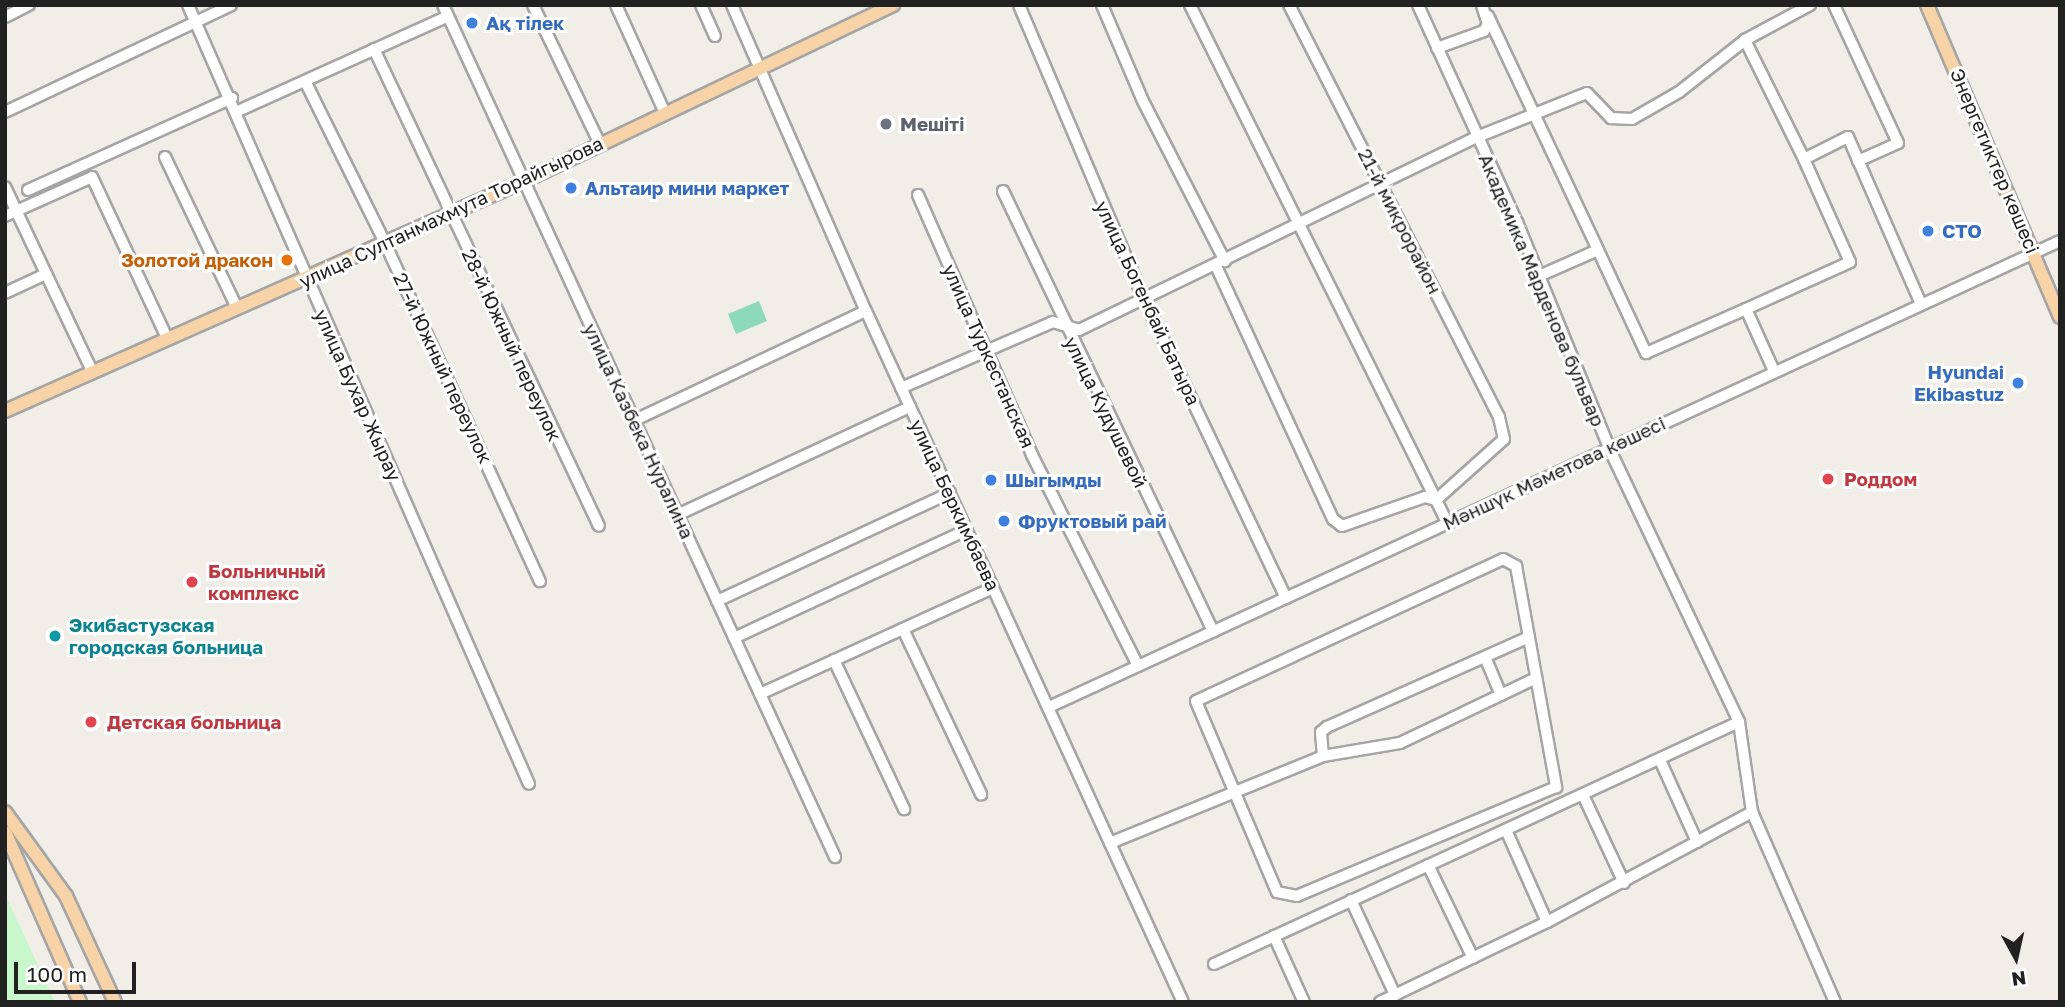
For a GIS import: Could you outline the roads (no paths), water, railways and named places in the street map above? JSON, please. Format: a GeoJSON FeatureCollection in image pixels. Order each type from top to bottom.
{"type":"FeatureCollection","features":[{"type":"Feature","properties":{"kind":"main road","name":"улица Султанмахмута Торайгырова"},"geometry":{"type":"LineString","coordinates":[[5,411],[524,181],[759,66],[893,5]]}},
{"type":"Feature","properties":{"kind":"main road","name":"Энергетиктер көшесі"},"geometry":{"type":"LineString","coordinates":[[1927,5],[2060,317]]}},
{"type":"Feature","properties":{"kind":"main road"},"geometry":{"type":"LineString","coordinates":[[5,812],[66,896],[115,1002]]}},
{"type":"Feature","properties":{"kind":"main road"},"geometry":{"type":"LineString","coordinates":[[22,836],[7,838],[80,1002]]}},
{"type":"Feature","properties":{"kind":"street"},"geometry":{"type":"LineString","coordinates":[[5,16],[29,5]]}},
{"type":"Feature","properties":{"kind":"street","name":"улица Бухар Жырау"},"geometry":{"type":"LineString","coordinates":[[188,5],[238,111],[306,278],[529,784]]}},
{"type":"Feature","properties":{"kind":"street"},"geometry":{"type":"LineString","coordinates":[[5,113],[231,5]]}},
{"type":"Feature","properties":{"kind":"street","name":"улица Казбека Нуралина"},"geometry":{"type":"LineString","coordinates":[[443,5],[835,857]]}},
{"type":"Feature","properties":{"kind":"street"},"geometry":{"type":"LineString","coordinates":[[533,5],[600,144]]}},
{"type":"Feature","properties":{"kind":"street"},"geometry":{"type":"LineString","coordinates":[[616,5],[665,113]]}},
{"type":"Feature","properties":{"kind":"street"},"geometry":{"type":"LineString","coordinates":[[701,5],[715,36]]}},
{"type":"Feature","properties":{"kind":"street","name":"улица Беркимбаева"},"geometry":{"type":"LineString","coordinates":[[732,5],[866,311],[1182,1002]]}},
{"type":"Feature","properties":{"kind":"street","name":"улица Богенбай Батыра"},"geometry":{"type":"LineString","coordinates":[[1019,5],[1144,299],[1286,598]]}},
{"type":"Feature","properties":{"kind":"street"},"geometry":{"type":"LineString","coordinates":[[1102,5],[1333,519],[1342,526],[1353,524],[1402,503],[1425,497],[1436,500]]}},
{"type":"Feature","properties":{"kind":"street"},"geometry":{"type":"LineString","coordinates":[[1190,5],[1447,523]]}},
{"type":"Feature","properties":{"kind":"street","name":"21-й микрорайон"},"geometry":{"type":"LineString","coordinates":[[1289,5],[1499,417],[1504,439],[1436,500]]}},
{"type":"Feature","properties":{"kind":"street","name":"Академика Марденова бульвар"},"geometry":{"type":"LineString","coordinates":[[1418,5],[1539,276],[1609,448],[1739,722],[1752,812],[1835,1002]]}},
{"type":"Feature","properties":{"kind":"street"},"geometry":{"type":"LineString","coordinates":[[1482,5],[1646,353],[1850,262],[1804,159],[1745,40]]}},
{"type":"Feature","properties":{"kind":"street"},"geometry":{"type":"LineString","coordinates":[[901,388],[1053,322],[1079,330],[1477,137],[1587,93],[1611,118],[1632,119],[1679,92],[1745,40],[1810,5]]}},
{"type":"Feature","properties":{"kind":"street"},"geometry":{"type":"LineString","coordinates":[[1834,5],[1898,143],[1858,161]]}},
{"type":"Feature","properties":{"kind":"street"},"geometry":{"type":"LineString","coordinates":[[238,111],[448,16]]}},
{"type":"Feature","properties":{"kind":"street"},"geometry":{"type":"LineString","coordinates":[[1437,48],[1484,31],[1488,16]]}},
{"type":"Feature","properties":{"kind":"street","name":"28-й Южный переулок"},"geometry":{"type":"LineString","coordinates":[[374,49],[599,526]]}},
{"type":"Feature","properties":{"kind":"street","name":"27-й Южный переулок"},"geometry":{"type":"LineString","coordinates":[[305,80],[386,243],[540,581]]}},
{"type":"Feature","properties":{"kind":"street"},"geometry":{"type":"LineString","coordinates":[[28,190],[232,98]]}},
{"type":"Feature","properties":{"kind":"street"},"geometry":{"type":"LineString","coordinates":[[1804,159],[1848,137],[1921,304]]}},
{"type":"Feature","properties":{"kind":"street"},"geometry":{"type":"LineString","coordinates":[[165,157],[237,308]]}},
{"type":"Feature","properties":{"kind":"street"},"geometry":{"type":"LineString","coordinates":[[5,216],[92,177],[167,338]]}},
{"type":"Feature","properties":{"kind":"street"},"geometry":{"type":"LineString","coordinates":[[5,187],[92,371]]}},
{"type":"Feature","properties":{"kind":"street","name":"улица Кудушевой"},"geometry":{"type":"LineString","coordinates":[[1003,191],[1063,323],[1213,631]]}},
{"type":"Feature","properties":{"kind":"street","name":"улица Туркестанская"},"geometry":{"type":"LineString","coordinates":[[918,195],[1032,455],[1138,666]]}},
{"type":"Feature","properties":{"kind":"street","name":"Мәншүк Мәметова көшесі"},"geometry":{"type":"LineString","coordinates":[[1049,707],[2060,241]]}},
{"type":"Feature","properties":{"kind":"street"},"geometry":{"type":"LineString","coordinates":[[1539,276],[1598,250]]}},
{"type":"Feature","properties":{"kind":"street"},"geometry":{"type":"LineString","coordinates":[[5,293],[46,274]]}},
{"type":"Feature","properties":{"kind":"street"},"geometry":{"type":"LineString","coordinates":[[1746,309],[1774,371]]}},
{"type":"Feature","properties":{"kind":"street"},"geometry":{"type":"LineString","coordinates":[[635,420],[866,311]]}},
{"type":"Feature","properties":{"kind":"street"},"geometry":{"type":"LineString","coordinates":[[677,515],[910,407]]}},
{"type":"Feature","properties":{"kind":"street"},"geometry":{"type":"LineString","coordinates":[[717,601],[950,493]]}},
{"type":"Feature","properties":{"kind":"street"},"geometry":{"type":"LineString","coordinates":[[734,638],[967,530]]}},
{"type":"Feature","properties":{"kind":"street"},"geometry":{"type":"LineString","coordinates":[[1503,559],[1516,566],[1535,678],[1556,787],[1297,896],[1277,892],[1195,707],[1200,697],[1503,559]]}},
{"type":"Feature","properties":{"kind":"street"},"geometry":{"type":"LineString","coordinates":[[760,694],[993,588]]}},
{"type":"Feature","properties":{"kind":"street"},"geometry":{"type":"LineString","coordinates":[[903,629],[981,794]]}},
{"type":"Feature","properties":{"kind":"street"},"geometry":{"type":"LineString","coordinates":[[1322,756],[1321,732],[1327,727],[1529,637]]}},
{"type":"Feature","properties":{"kind":"street"},"geometry":{"type":"LineString","coordinates":[[1485,657],[1501,695]]}},
{"type":"Feature","properties":{"kind":"street"},"geometry":{"type":"LineString","coordinates":[[834,660],[904,809]]}},
{"type":"Feature","properties":{"kind":"street"},"geometry":{"type":"LineString","coordinates":[[1110,843],[1232,790],[1322,756],[1400,743],[1535,678]]}},
{"type":"Feature","properties":{"kind":"street"},"geometry":{"type":"LineString","coordinates":[[1214,964],[1739,722]]}},
{"type":"Feature","properties":{"kind":"street"},"geometry":{"type":"LineString","coordinates":[[1660,760],[1697,842]]}},
{"type":"Feature","properties":{"kind":"street"},"geometry":{"type":"LineString","coordinates":[[1583,795],[1624,883]]}},
{"type":"Feature","properties":{"kind":"street"},"geometry":{"type":"LineString","coordinates":[[1380,1002],[1624,883],[1752,812]]}},
{"type":"Feature","properties":{"kind":"street"},"geometry":{"type":"LineString","coordinates":[[1506,830],[1547,922]]}},
{"type":"Feature","properties":{"kind":"street"},"geometry":{"type":"LineString","coordinates":[[1428,864],[1473,958]]}},
{"type":"Feature","properties":{"kind":"street"},"geometry":{"type":"LineString","coordinates":[[1351,900],[1395,995]]}},
{"type":"Feature","properties":{"kind":"street"},"geometry":{"type":"LineString","coordinates":[[1274,936],[1304,1002]]}},
{"type":"Feature","properties":{"kind":"place","name":"Ақ тілек"},"geometry":{"type":"Point","coordinates":[472,23]}},
{"type":"Feature","properties":{"kind":"place","name":"Мешіті"},"geometry":{"type":"Point","coordinates":[886,124]}},
{"type":"Feature","properties":{"kind":"place","name":"Альтаир мини маркет"},"geometry":{"type":"Point","coordinates":[571,188]}},
{"type":"Feature","properties":{"kind":"place","name":"СТО"},"geometry":{"type":"Point","coordinates":[1928,231]}},
{"type":"Feature","properties":{"kind":"place","name":"Золотой дракон"},"geometry":{"type":"Point","coordinates":[287,260]}},
{"type":"Feature","properties":{"kind":"place","name":"Hyundai Ekibastuz"},"geometry":{"type":"Point","coordinates":[2018,383]}},
{"type":"Feature","properties":{"kind":"place","name":"Роддом"},"geometry":{"type":"Point","coordinates":[1828,479]}},
{"type":"Feature","properties":{"kind":"place","name":"Шыгымды"},"geometry":{"type":"Point","coordinates":[991,480]}},
{"type":"Feature","properties":{"kind":"place","name":"Фруктовый рай"},"geometry":{"type":"Point","coordinates":[1004,521]}},
{"type":"Feature","properties":{"kind":"place","name":"Больничный комплекс"},"geometry":{"type":"Point","coordinates":[192,582]}},
{"type":"Feature","properties":{"kind":"place","name":"Экибастузская городская больница"},"geometry":{"type":"Point","coordinates":[55,636]}},
{"type":"Feature","properties":{"kind":"place","name":"Детская больница"},"geometry":{"type":"Point","coordinates":[91,722]}}]}
